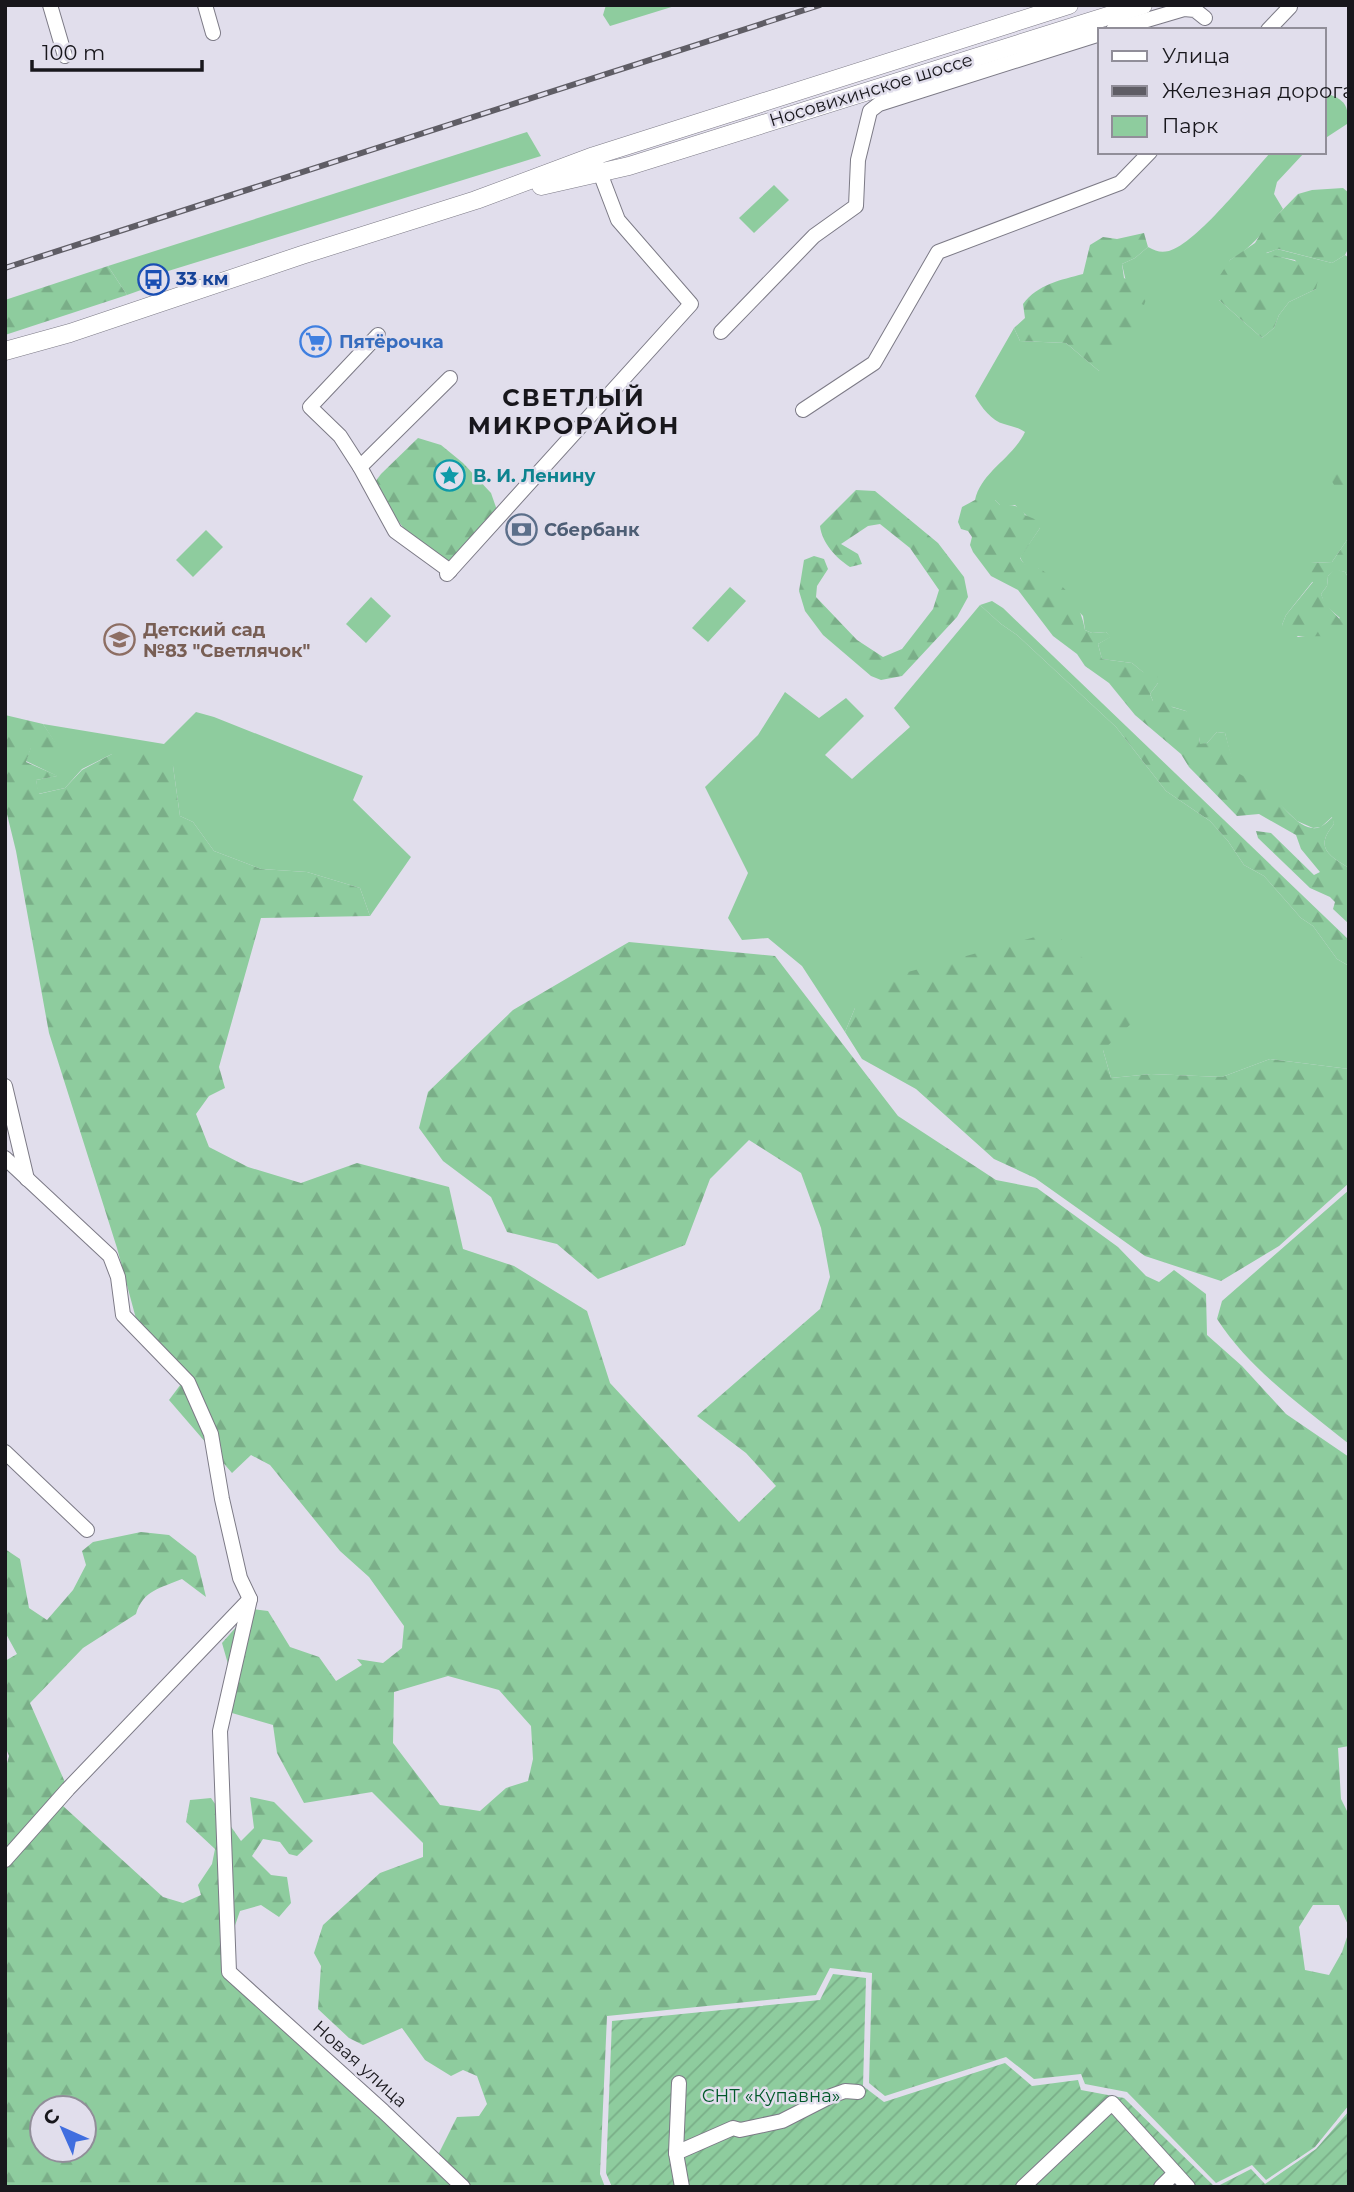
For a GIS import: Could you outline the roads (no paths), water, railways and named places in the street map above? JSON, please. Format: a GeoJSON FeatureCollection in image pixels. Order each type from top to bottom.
{"type":"FeatureCollection","features":[{"type":"Feature","properties":{"kind":"main road","name":"Носовихинское шоссе"},"geometry":{"type":"LineString","coordinates":[[5,351],[70,333],[302,255],[597,164],[1069,5]]}},
{"type":"Feature","properties":{"kind":"main road","name":"Носовихинское шоссе"},"geometry":{"type":"LineString","coordinates":[[597,164],[629,166],[1143,5]]}},
{"type":"Feature","properties":{"kind":"street"},"geometry":{"type":"LineString","coordinates":[[50,5],[65,56]]}},
{"type":"Feature","properties":{"kind":"street"},"geometry":{"type":"LineString","coordinates":[[205,5],[213,33]]}},
{"type":"Feature","properties":{"kind":"street"},"geometry":{"type":"LineString","coordinates":[[1270,28],[1290,6]]}},
{"type":"Feature","properties":{"kind":"street"},"geometry":{"type":"LineString","coordinates":[[1120,28],[1184,9],[1195,10],[1205,18]]}},
{"type":"Feature","properties":{"kind":"street"},"geometry":{"type":"LineString","coordinates":[[721,332],[814,236],[856,206],[858,160],[870,111],[879,104],[1098,35]]}},
{"type":"Feature","properties":{"kind":"street"},"geometry":{"type":"LineString","coordinates":[[803,410],[874,363],[938,252],[1120,183],[1148,154]]}},
{"type":"Feature","properties":{"kind":"street"},"geometry":{"type":"LineString","coordinates":[[377,335],[310,407],[340,436],[395,531],[449,573],[691,304],[618,220],[597,164]]}},
{"type":"Feature","properties":{"kind":"street"},"geometry":{"type":"LineString","coordinates":[[360,467],[450,378]]}},
{"type":"Feature","properties":{"kind":"street"},"geometry":{"type":"LineString","coordinates":[[5,1086],[27,1179]]}},
{"type":"Feature","properties":{"kind":"street"},"geometry":{"type":"LineString","coordinates":[[5,1158],[110,1256],[118,1278],[122,1315],[188,1382],[211,1434],[240,1578],[250,1599],[68,1789],[5,1860]]}},
{"type":"Feature","properties":{"kind":"street"},"geometry":{"type":"LineString","coordinates":[[5,1452],[87,1530]]}},
{"type":"Feature","properties":{"kind":"street","name":"Новая улица"},"geometry":{"type":"LineString","coordinates":[[250,1599],[220,1731],[229,1972],[463,2187]]}},
{"type":"Feature","properties":{"kind":"street"},"geometry":{"type":"LineString","coordinates":[[679,2083],[676,2153],[681,2187]]}},
{"type":"Feature","properties":{"kind":"street"},"geometry":{"type":"LineString","coordinates":[[676,2153],[733,2129],[740,2130],[782,2121],[845,2091],[858,2092]]}},
{"type":"Feature","properties":{"kind":"street"},"geometry":{"type":"LineString","coordinates":[[1023,2187],[1112,2103],[1188,2187]]}},
{"type":"Feature","properties":{"kind":"street"},"geometry":{"type":"LineString","coordinates":[[1161,2187],[1175,2173]]}},
{"type":"Feature","properties":{"kind":"railway"},"geometry":{"type":"LineString","coordinates":[[5,268],[820,5]]}},
{"type":"Feature","properties":{"kind":"place","name":"33 км"},"geometry":{"type":"Point","coordinates":[153,279]}},
{"type":"Feature","properties":{"kind":"place","name":"Пятёрочка"},"geometry":{"type":"Point","coordinates":[316,342]}},
{"type":"Feature","properties":{"kind":"place","name":"В. И. Ленину"},"geometry":{"type":"Point","coordinates":[450,476]}},
{"type":"Feature","properties":{"kind":"place","name":"Сбербанк"},"geometry":{"type":"Point","coordinates":[521,530]}},
{"type":"Feature","properties":{"kind":"place","name":"Детский сад №83 \"Светлячок\""},"geometry":{"type":"Point","coordinates":[120,640]}},
{"type":"Feature","properties":{"kind":"district","name":"СВЕТЛЫЙ МИКРОРАЙОН"},"geometry":{"type":"Point","coordinates":[574,412]}},
{"type":"Feature","properties":{"kind":"park label","name":"СНТ «Купавна»"},"geometry":{"type":"Point","coordinates":[771,2096]}}]}
